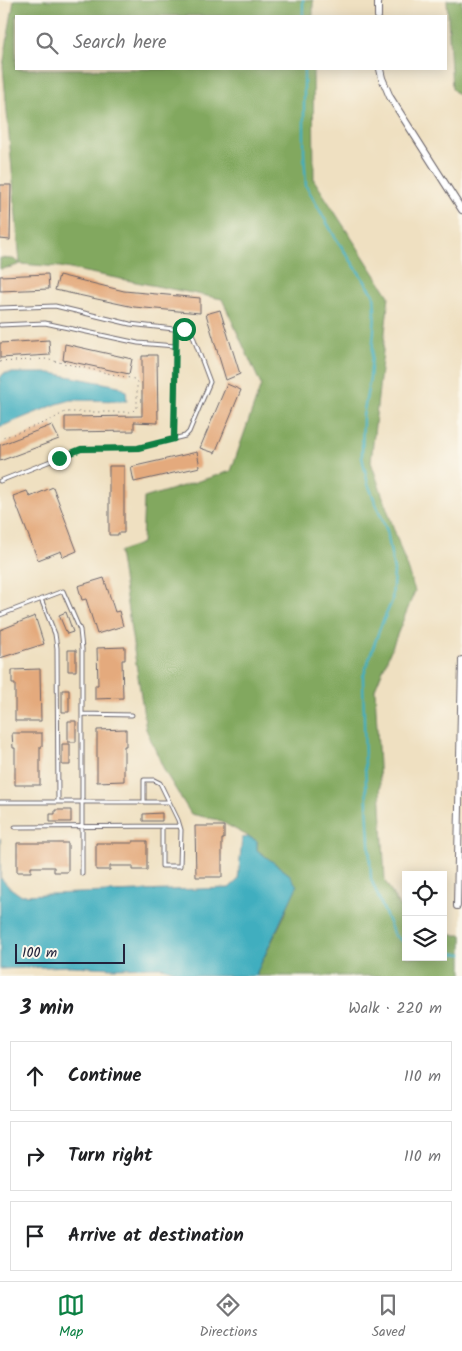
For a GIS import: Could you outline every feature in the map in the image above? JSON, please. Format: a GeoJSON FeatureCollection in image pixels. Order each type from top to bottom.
{"type":"FeatureCollection","features":[{"type":"Feature","properties":{"kind":"street"},"geometry":{"type":"LineString","coordinates":[[378,0],[378,15]]}},
{"type":"Feature","properties":{"kind":"street"},"geometry":{"type":"LineString","coordinates":[[380,70],[390,97],[462,210]]}},
{"type":"Feature","properties":{"kind":"street"},"geometry":{"type":"LineString","coordinates":[[457,906],[462,660]]}},
{"type":"Feature","properties":{"kind":"lane"},"geometry":{"type":"LineString","coordinates":[[0,308],[55,306],[130,324],[191,330],[210,382],[189,432],[185,436],[138,448],[81,449],[0,481]]}},
{"type":"Feature","properties":{"kind":"lane"},"geometry":{"type":"LineString","coordinates":[[0,325],[45,323],[138,343],[175,346]]}},
{"type":"Feature","properties":{"kind":"lane"},"geometry":{"type":"LineString","coordinates":[[174,439],[176,328]]}},
{"type":"Feature","properties":{"kind":"lane"},"geometry":{"type":"LineString","coordinates":[[0,615],[63,591],[80,630],[82,649],[82,874]]}},
{"type":"Feature","properties":{"kind":"lane"},"geometry":{"type":"LineString","coordinates":[[41,599],[55,634],[57,648],[58,802]]}},
{"type":"Feature","properties":{"kind":"lane"},"geometry":{"type":"LineString","coordinates":[[82,714],[132,715]]}},
{"type":"Feature","properties":{"kind":"lane"},"geometry":{"type":"LineString","coordinates":[[144,802],[144,780],[154,780],[160,783],[179,826],[180,866],[162,866],[162,826]]}},
{"type":"Feature","properties":{"kind":"lane"},"geometry":{"type":"LineString","coordinates":[[0,802],[169,802]]}},
{"type":"Feature","properties":{"kind":"lane"},"geometry":{"type":"LineString","coordinates":[[15,827],[179,826]]}},
{"type":"Feature","properties":{"kind":"path"},"geometry":{"type":"LineString","coordinates":[[0,362],[45,359],[134,379],[137,382],[137,408],[133,411],[65,412],[51,420],[0,439]]}},
{"type":"Feature","properties":{"kind":"green space"},"geometry":{"type":"Polygon","coordinates":[[[14,0],[313,0],[313,15],[15,15],[15,70],[313,70],[314,180],[389,296],[371,462],[415,591],[375,689],[385,881],[402,911],[402,961],[447,961],[447,935],[462,935],[462,976],[257,976],[257,972],[286,912],[290,875],[257,850],[257,841],[218,820],[191,814],[165,772],[146,729],[119,552],[142,543],[144,498],[231,471],[261,385],[222,299],[60,267],[20,264],[0,269],[0,258],[13,259],[20,263],[3,66],[14,0]]]}},
{"type":"Feature","properties":{"kind":"green space"},"geometry":{"type":"Polygon","coordinates":[[[447,0],[462,0],[462,98],[452,89],[447,0]]]}},
{"type":"Feature","properties":{"kind":"water"},"geometry":{"type":"Polygon","coordinates":[[[4,373],[51,373],[119,386],[126,391],[127,401],[71,400],[0,427],[0,378],[4,373]]]}},
{"type":"Feature","properties":{"kind":"water"},"geometry":{"type":"Polygon","coordinates":[[[249,837],[257,841],[257,850],[290,875],[297,886],[257,972],[257,976],[192,976],[161,967],[113,968],[70,966],[0,969],[0,877],[20,895],[229,888],[238,880],[242,838],[249,837]]]}},
{"type":"Feature","properties":{"kind":"building"},"geometry":{"type":"Polygon","coordinates":[[[0,185],[11,185],[10,240],[0,239],[0,185]]]}},
{"type":"Feature","properties":{"kind":"building"},"geometry":{"type":"Polygon","coordinates":[[[48,274],[49,289],[0,291],[0,276],[48,274]]]}},
{"type":"Feature","properties":{"kind":"building"},"geometry":{"type":"Polygon","coordinates":[[[59,275],[124,291],[200,298],[200,313],[134,307],[55,290],[59,275]]]}},
{"type":"Feature","properties":{"kind":"building"},"geometry":{"type":"Polygon","coordinates":[[[220,310],[240,374],[226,380],[206,314],[220,310]]]}},
{"type":"Feature","properties":{"kind":"building"},"geometry":{"type":"Polygon","coordinates":[[[49,340],[50,355],[0,358],[0,343],[49,340]]]}},
{"type":"Feature","properties":{"kind":"building"},"geometry":{"type":"Polygon","coordinates":[[[65,344],[132,359],[129,374],[63,360],[65,344]]]}},
{"type":"Feature","properties":{"kind":"building"},"geometry":{"type":"Polygon","coordinates":[[[157,355],[158,423],[134,422],[134,431],[65,432],[65,417],[142,416],[142,356],[157,355]]]}},
{"type":"Feature","properties":{"kind":"building"},"geometry":{"type":"Polygon","coordinates":[[[227,384],[241,390],[215,453],[200,448],[227,384]]]}},
{"type":"Feature","properties":{"kind":"building"},"geometry":{"type":"Polygon","coordinates":[[[52,425],[59,439],[0,461],[0,445],[52,425]]]}},
{"type":"Feature","properties":{"kind":"building"},"geometry":{"type":"Polygon","coordinates":[[[197,452],[200,467],[134,482],[131,467],[197,452]]]}},
{"type":"Feature","properties":{"kind":"building"},"geometry":{"type":"Polygon","coordinates":[[[109,466],[124,466],[124,533],[118,533],[118,535],[109,535],[109,466]]]}},
{"type":"Feature","properties":{"kind":"building"},"geometry":{"type":"Polygon","coordinates":[[[53,487],[77,551],[63,557],[61,551],[38,560],[13,496],[27,491],[30,497],[53,487]]]}},
{"type":"Feature","properties":{"kind":"building"},"geometry":{"type":"Polygon","coordinates":[[[104,578],[115,612],[119,611],[123,626],[97,634],[86,599],[82,600],[78,586],[104,578]]]}},
{"type":"Feature","properties":{"kind":"building"},"geometry":{"type":"Polygon","coordinates":[[[66,612],[73,632],[67,634],[59,615],[66,612]]]}},
{"type":"Feature","properties":{"kind":"building"},"geometry":{"type":"Polygon","coordinates":[[[35,616],[44,644],[0,658],[0,630],[35,616]]]}},
{"type":"Feature","properties":{"kind":"building"},"geometry":{"type":"Polygon","coordinates":[[[125,647],[125,660],[122,660],[123,698],[95,699],[95,685],[98,685],[97,648],[125,647]]]}},
{"type":"Feature","properties":{"kind":"building"},"geometry":{"type":"Polygon","coordinates":[[[68,650],[76,650],[76,671],[68,671],[68,650]]]}},
{"type":"Feature","properties":{"kind":"building"},"geometry":{"type":"Polygon","coordinates":[[[40,669],[41,721],[15,721],[15,684],[12,684],[12,670],[40,669]]]}},
{"type":"Feature","properties":{"kind":"building"},"geometry":{"type":"Polygon","coordinates":[[[62,690],[69,690],[69,712],[62,712],[62,690]]]}},
{"type":"Feature","properties":{"kind":"building"},"geometry":{"type":"Polygon","coordinates":[[[68,721],[76,721],[76,742],[68,742],[68,721]]]}},
{"type":"Feature","properties":{"kind":"building"},"geometry":{"type":"Polygon","coordinates":[[[126,729],[124,781],[97,782],[97,730],[126,729]]]}},
{"type":"Feature","properties":{"kind":"building"},"geometry":{"type":"Polygon","coordinates":[[[12,733],[42,733],[40,785],[15,785],[15,748],[13,748],[12,733]]]}},
{"type":"Feature","properties":{"kind":"building"},"geometry":{"type":"Polygon","coordinates":[[[62,744],[70,744],[70,765],[62,765],[62,744]]]}},
{"type":"Feature","properties":{"kind":"building"},"geometry":{"type":"Polygon","coordinates":[[[55,810],[71,810],[71,822],[50,822],[50,814],[55,814],[55,810]]]}},
{"type":"Feature","properties":{"kind":"building"},"geometry":{"type":"Polygon","coordinates":[[[162,813],[162,821],[143,821],[143,814],[162,813]]]}},
{"type":"Feature","properties":{"kind":"building"},"geometry":{"type":"Polygon","coordinates":[[[195,826],[224,826],[222,877],[196,877],[195,826]]]}},
{"type":"Feature","properties":{"kind":"building"},"geometry":{"type":"Polygon","coordinates":[[[133,841],[147,841],[147,870],[133,870],[133,866],[110,866],[110,870],[96,870],[96,843],[133,843],[133,841]]]}},
{"type":"Feature","properties":{"kind":"building"},"geometry":{"type":"Polygon","coordinates":[[[17,843],[68,843],[68,872],[54,872],[54,867],[31,867],[31,872],[17,872],[17,843]]]}},
{"type":"Feature","properties":{"kind":"waterway"},"geometry":{"type":"LineString","coordinates":[[303,0],[303,15]]}},
{"type":"Feature","properties":{"kind":"waterway"},"geometry":{"type":"LineString","coordinates":[[304,70],[306,186],[335,237],[374,295],[374,330],[370,378],[363,416],[362,457],[368,484],[387,531],[394,571],[392,601],[380,628],[363,677],[365,765],[371,879],[394,935],[402,941]]}},
{"type":"Feature","properties":{"kind":"waterway"},"geometry":{"type":"LineString","coordinates":[[447,953],[462,954]]}},
{"type":"Feature","properties":{"kind":"route"},"geometry":{"type":"LineString","coordinates":[[59,458],[81,449],[138,448],[174,439],[176,328],[184,329]]}}]}
